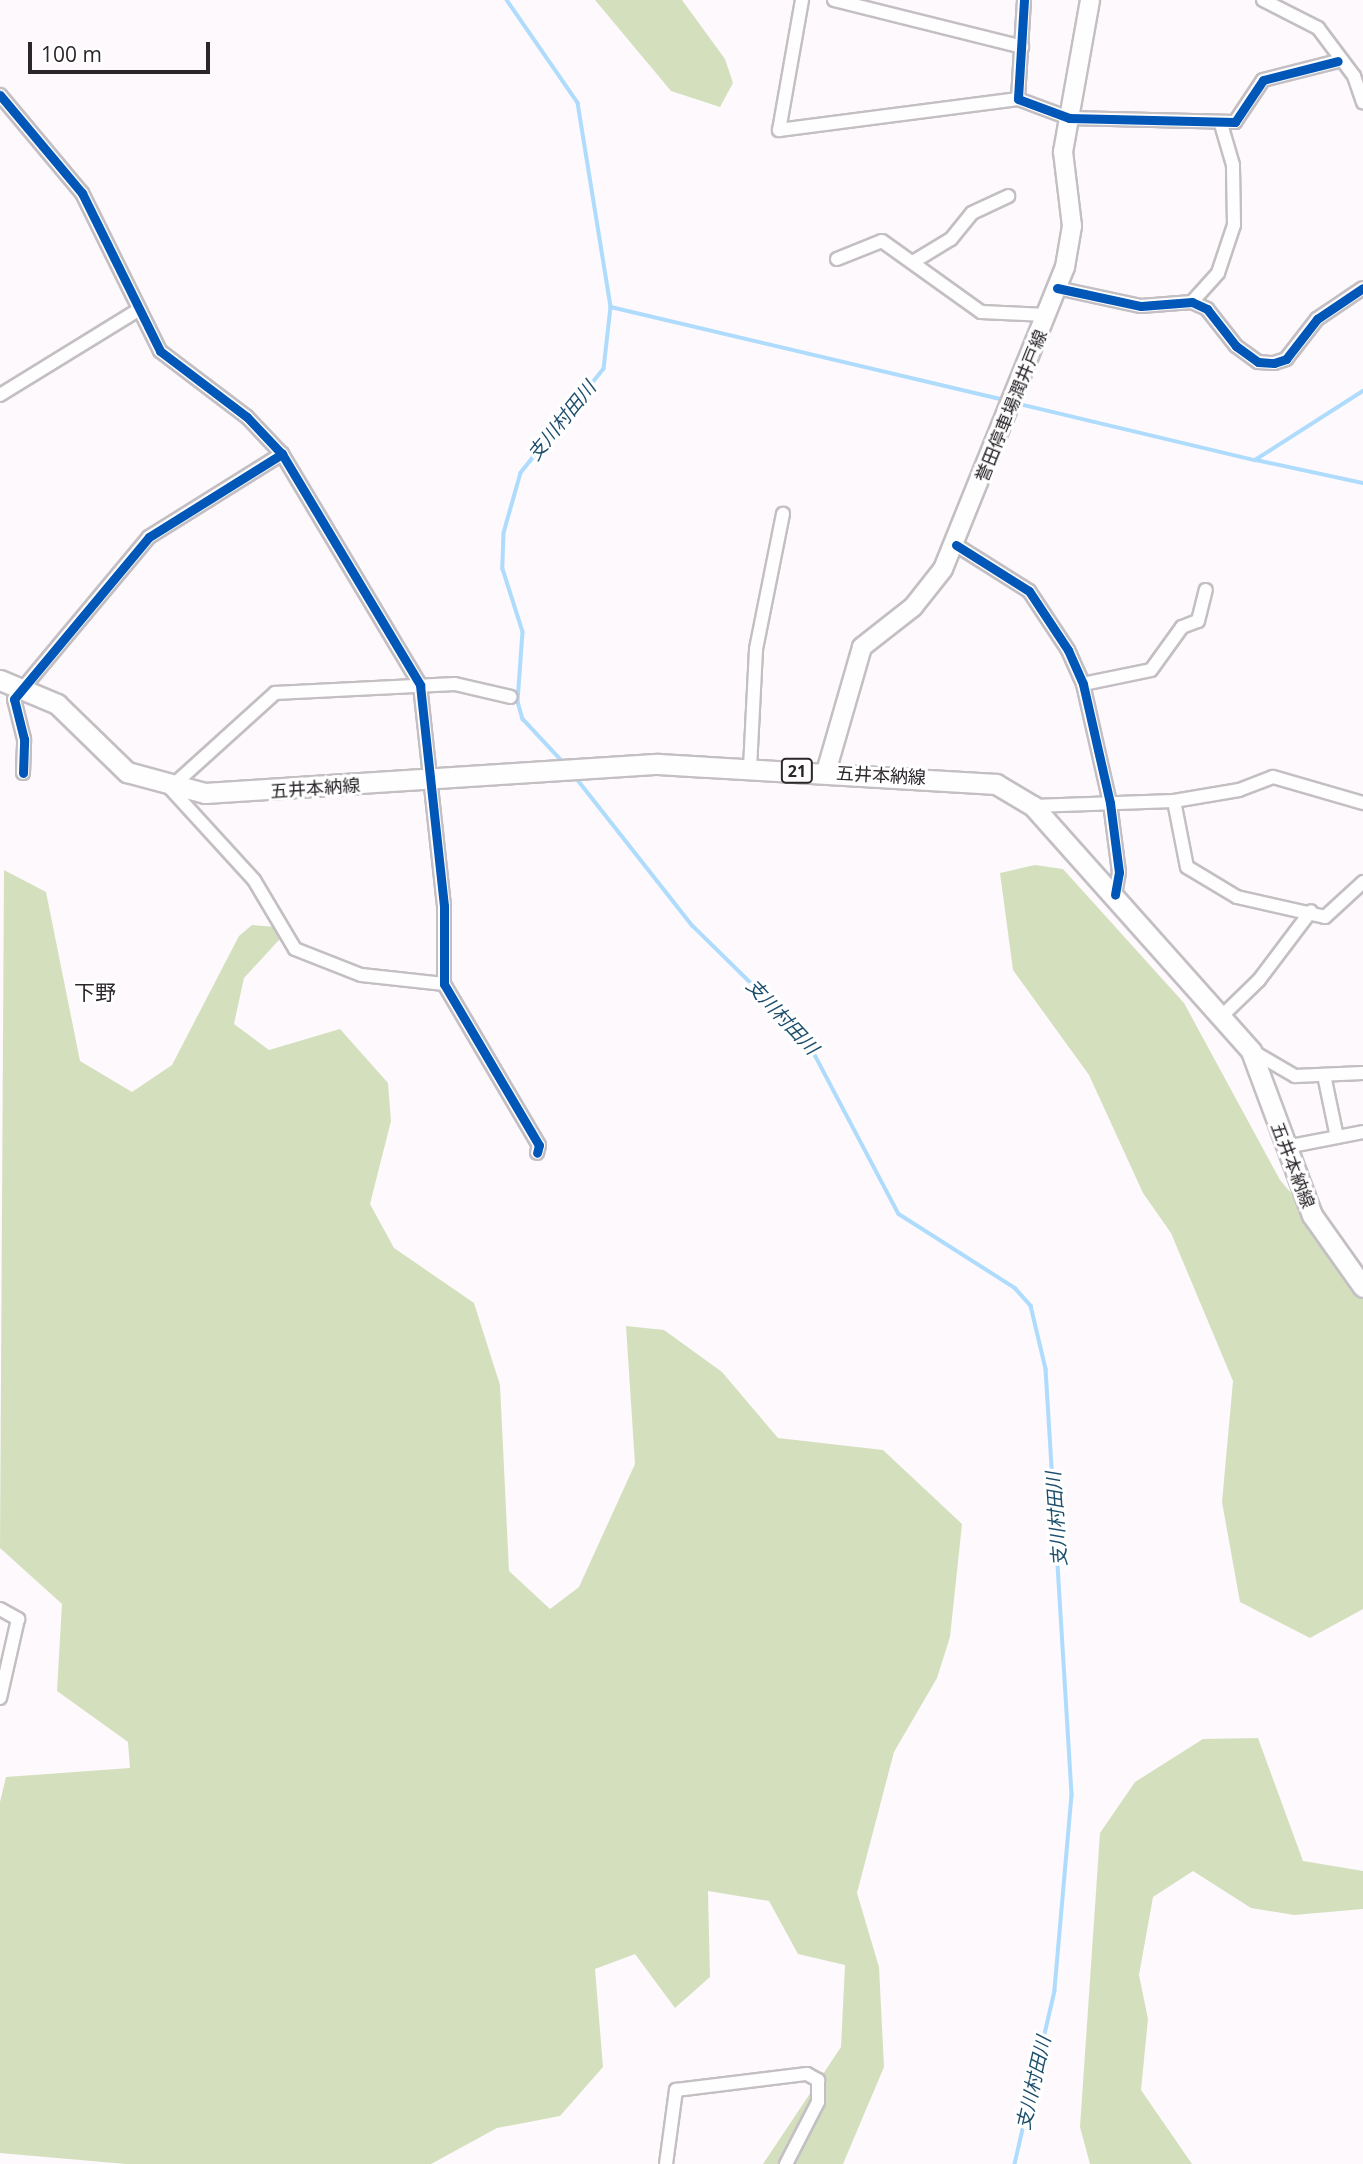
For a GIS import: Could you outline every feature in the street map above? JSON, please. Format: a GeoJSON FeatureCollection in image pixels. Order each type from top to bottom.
{"type":"FeatureCollection","features":[{"type":"Feature","properties":{"kind":"main road","name":"誉田停車場潤井戸線"},"geometry":{"type":"LineString","coordinates":[[826,772],[862,647],[913,607],[956,545],[1057,288],[1071,241],[1062,167],[1090,0]]}},
{"type":"Feature","properties":{"kind":"main road","name":"五井本納線"},"geometry":{"type":"LineString","coordinates":[[0,680],[24,686],[57,704],[110,760],[170,788],[225,794],[618,765],[750,768],[982,781],[1033,806],[1224,1014],[1251,1051],[1312,1215],[1363,1287]]}},
{"type":"Feature","properties":{"kind":"street"},"geometry":{"type":"LineString","coordinates":[[802,0],[779,130],[1018,99],[1069,118],[1221,124],[1235,122],[1263,80],[1338,61]]}},
{"type":"Feature","properties":{"kind":"street"},"geometry":{"type":"LineString","coordinates":[[834,0],[1022,47]]}},
{"type":"Feature","properties":{"kind":"street"},"geometry":{"type":"LineString","coordinates":[[1018,99],[1024,0]]}},
{"type":"Feature","properties":{"kind":"street"},"geometry":{"type":"LineString","coordinates":[[1264,0],[1318,29],[1338,61],[1354,76],[1363,103]]}},
{"type":"Feature","properties":{"kind":"street"},"geometry":{"type":"LineString","coordinates":[[0,95],[82,193],[159,351],[247,417],[282,454],[420,685],[426,779],[444,906],[444,984],[539,1145],[537,1153]]}},
{"type":"Feature","properties":{"kind":"street"},"geometry":{"type":"LineString","coordinates":[[1192,302],[1218,273],[1234,225],[1233,165],[1221,124]]}},
{"type":"Feature","properties":{"kind":"street"},"geometry":{"type":"LineString","coordinates":[[913,262],[951,239],[972,213],[1008,196]]}},
{"type":"Feature","properties":{"kind":"street"},"geometry":{"type":"LineString","coordinates":[[837,259],[882,241],[981,312],[1047,315]]}},
{"type":"Feature","properties":{"kind":"street"},"geometry":{"type":"LineString","coordinates":[[1057,288],[1141,306],[1192,302],[1207,309],[1236,346],[1258,362],[1274,363],[1286,359],[1317,319],[1363,288]]}},
{"type":"Feature","properties":{"kind":"street"},"geometry":{"type":"LineString","coordinates":[[0,395],[138,310]]}},
{"type":"Feature","properties":{"kind":"street"},"geometry":{"type":"LineString","coordinates":[[23,773],[24,739],[14,699],[24,686],[149,537],[282,454]]}},
{"type":"Feature","properties":{"kind":"street"},"geometry":{"type":"LineString","coordinates":[[750,768],[756,649],[783,514]]}},
{"type":"Feature","properties":{"kind":"street"},"geometry":{"type":"LineString","coordinates":[[956,545],[1028,591],[1083,684],[1110,803],[1119,872],[1115,895]]}},
{"type":"Feature","properties":{"kind":"street"},"geometry":{"type":"LineString","coordinates":[[1083,684],[1152,670],[1182,627],[1198,621],[1206,590]]}},
{"type":"Feature","properties":{"kind":"street"},"geometry":{"type":"LineString","coordinates":[[444,984],[361,975],[295,949],[254,880],[170,788],[275,693],[420,685],[474,685],[510,697]]}},
{"type":"Feature","properties":{"kind":"street"},"geometry":{"type":"LineString","coordinates":[[1033,806],[1174,801],[1239,790],[1273,777],[1363,803]]}},
{"type":"Feature","properties":{"kind":"street"},"geometry":{"type":"LineString","coordinates":[[1174,801],[1187,867],[1237,898],[1332,916],[1363,882]]}},
{"type":"Feature","properties":{"kind":"street"},"geometry":{"type":"LineString","coordinates":[[1224,1014],[1259,980],[1311,911]]}},
{"type":"Feature","properties":{"kind":"street"},"geometry":{"type":"LineString","coordinates":[[1251,1051],[1295,1076],[1363,1073]]}},
{"type":"Feature","properties":{"kind":"street"},"geometry":{"type":"LineString","coordinates":[[1324,1074],[1337,1137]]}},
{"type":"Feature","properties":{"kind":"street"},"geometry":{"type":"LineString","coordinates":[[1286,1147],[1363,1132]]}},
{"type":"Feature","properties":{"kind":"street"},"geometry":{"type":"LineString","coordinates":[[0,1609],[18,1619],[0,1698]]}},
{"type":"Feature","properties":{"kind":"street"},"geometry":{"type":"LineString","coordinates":[[666,2164],[676,2090],[807,2074],[817,2080],[818,2102],[786,2164]]}},
{"type":"Feature","properties":{"kind":"green space"},"geometry":{"type":"Polygon","coordinates":[[[595,0],[682,0],[725,59],[733,83],[720,107],[671,91],[595,0]]]}},
{"type":"Feature","properties":{"kind":"green space"},"geometry":{"type":"Polygon","coordinates":[[[1035,865],[1063,869],[1184,1003],[1280,1180],[1363,1278],[1363,1609],[1310,1638],[1240,1602],[1222,1502],[1233,1381],[1171,1233],[1143,1193],[1089,1075],[1013,970],[1000,873],[1035,865]]]}},
{"type":"Feature","properties":{"kind":"green space"},"geometry":{"type":"Polygon","coordinates":[[[4,870],[46,892],[80,1061],[132,1092],[172,1065],[239,936],[252,925],[290,928],[244,978],[234,1024],[269,1050],[340,1029],[388,1083],[391,1121],[370,1204],[394,1248],[474,1303],[500,1385],[509,1571],[550,1609],[579,1587],[635,1464],[626,1326],[664,1330],[722,1372],[778,1438],[883,1450],[962,1524],[950,1637],[937,1678],[894,1752],[857,1893],[879,1967],[884,2067],[843,2164],[763,2164],[841,2047],[845,1965],[798,1954],[769,1901],[708,1891],[710,1977],[675,2008],[635,1954],[595,1969],[603,2067],[560,2116],[497,2128],[431,2164],[126,2164],[0,2153],[0,1802],[6,1777],[130,1768],[128,1742],[57,1691],[62,1604],[0,1548],[4,870]]]}},
{"type":"Feature","properties":{"kind":"green space"},"geometry":{"type":"Polygon","coordinates":[[[1258,1738],[1303,1861],[1363,1871],[1363,1909],[1294,1915],[1251,1908],[1193,1871],[1153,1897],[1139,1975],[1148,2019],[1141,2090],[1192,2164],[1090,2164],[1080,2127],[1100,1833],[1135,1782],[1203,1739],[1258,1738]]]}},
{"type":"Feature","properties":{"kind":"waterway","name":"支川村田川"},"geometry":{"type":"LineString","coordinates":[[507,0],[578,103],[611,307],[604,369],[521,473],[504,533],[503,569],[523,632],[518,702],[523,719],[565,764]]}},
{"type":"Feature","properties":{"kind":"waterway"},"geometry":{"type":"LineString","coordinates":[[611,307],[1004,400]]}},
{"type":"Feature","properties":{"kind":"waterway"},"geometry":{"type":"LineString","coordinates":[[1015,403],[1255,460],[1363,391]]}},
{"type":"Feature","properties":{"kind":"waterway"},"geometry":{"type":"LineString","coordinates":[[1256,460],[1363,483]]}},
{"type":"Feature","properties":{"kind":"waterway","name":"支川村田川"},"geometry":{"type":"LineString","coordinates":[[574,775],[693,926],[805,1036],[899,1214],[1015,1288],[1031,1306],[1046,1369],[1072,1795],[1055,1991],[1015,2164]]}},
{"type":"Feature","properties":{"kind":"cycle path"},"geometry":{"type":"LineString","coordinates":[[1024,0],[1018,99],[1069,118],[1235,122],[1263,80],[1338,61]]}},
{"type":"Feature","properties":{"kind":"cycle path"},"geometry":{"type":"LineString","coordinates":[[0,95],[82,193],[160,351],[247,417],[282,454],[420,685],[444,906],[444,984],[539,1145],[537,1153]]}},
{"type":"Feature","properties":{"kind":"cycle path"},"geometry":{"type":"LineString","coordinates":[[1057,288],[1141,306],[1192,302],[1207,309],[1236,346],[1258,362],[1274,363],[1286,359],[1317,319],[1363,288]]}},
{"type":"Feature","properties":{"kind":"cycle path"},"geometry":{"type":"LineString","coordinates":[[23,773],[24,739],[14,699],[149,537],[282,454]]}},
{"type":"Feature","properties":{"kind":"cycle path"},"geometry":{"type":"LineString","coordinates":[[956,545],[1029,591],[1068,650],[1083,684],[1110,803],[1119,872],[1115,895]]}},
{"type":"Feature","properties":{"kind":"district","name":"下野"},"geometry":{"type":"Point","coordinates":[95,992]}}]}
